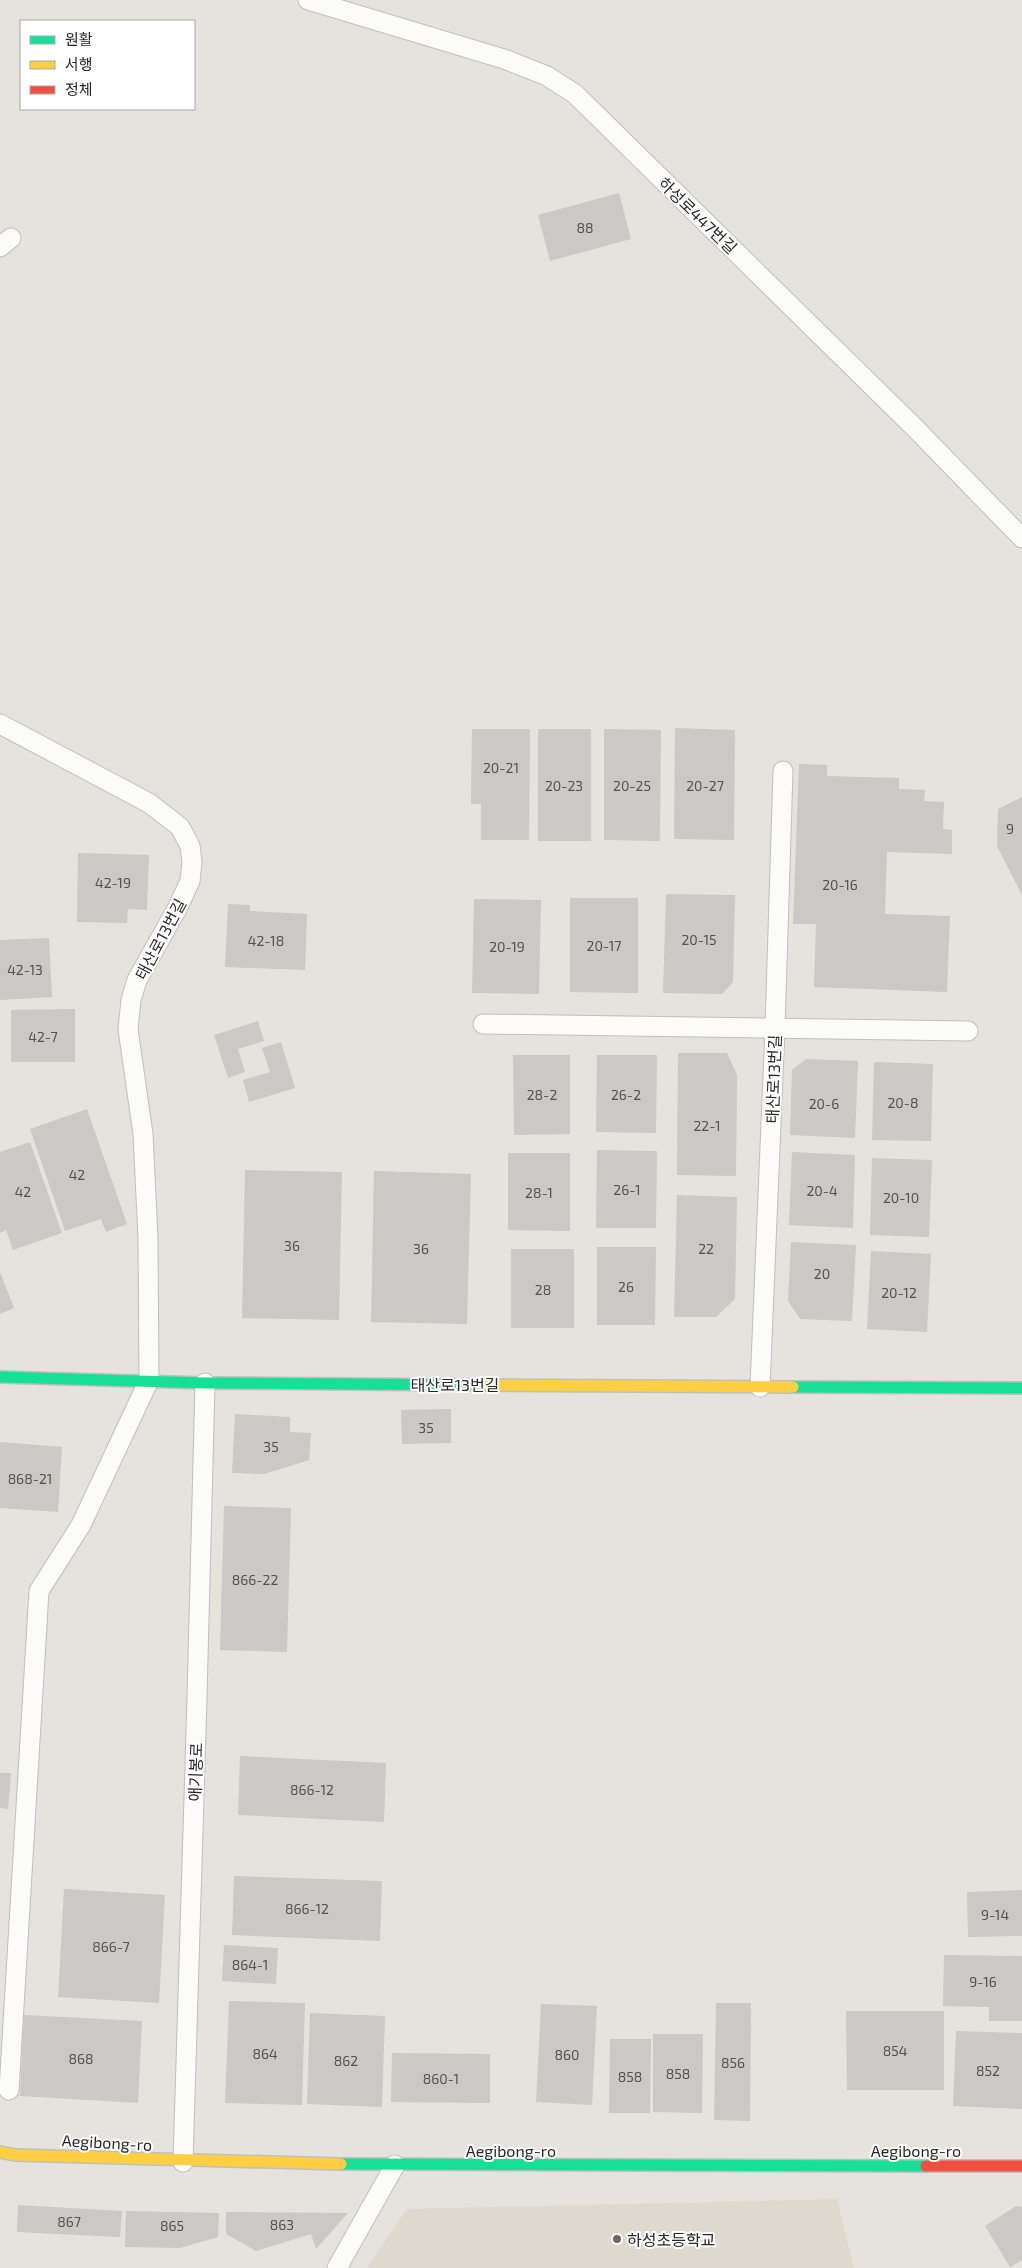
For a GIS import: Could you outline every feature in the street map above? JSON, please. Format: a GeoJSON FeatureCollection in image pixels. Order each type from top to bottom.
{"type":"FeatureCollection","features":[{"type":"Feature","properties":{"kind":"main road","name":"태산로13번길"},"geometry":{"type":"LineString","coordinates":[[0,1377],[205,1383],[1022,1388]]}},
{"type":"Feature","properties":{"kind":"main road","name":"Aegibong-ro"},"geometry":{"type":"LineString","coordinates":[[0,2152],[15,2155],[182,2162],[395,2165],[1022,2166]]}},
{"type":"Feature","properties":{"kind":"main road"},"geometry":{"type":"LineString","coordinates":[[0,2160],[15,2155]]}},
{"type":"Feature","properties":{"kind":"lane","name":"하성로447번길"},"geometry":{"type":"LineString","coordinates":[[308,0],[504,59],[547,76],[575,94],[915,428],[1022,538]]}},
{"type":"Feature","properties":{"kind":"lane","name":"태산로13번길"},"geometry":{"type":"LineString","coordinates":[[0,724],[149,803],[180,827],[190,846],[192,862],[190,881],[178,907],[137,980],[131,1000],[128,1029],[143,1134],[148,1238],[149,1380]]}},
{"type":"Feature","properties":{"kind":"lane","name":"태산로13번길"},"geometry":{"type":"LineString","coordinates":[[760,1387],[775,1028],[783,771]]}},
{"type":"Feature","properties":{"kind":"lane"},"geometry":{"type":"LineString","coordinates":[[483,1024],[968,1031]]}},
{"type":"Feature","properties":{"kind":"lane"},"geometry":{"type":"LineString","coordinates":[[9,2090],[39,1591],[81,1525],[149,1380]]}},
{"type":"Feature","properties":{"kind":"lane","name":"애기봉로"},"geometry":{"type":"LineString","coordinates":[[182,2162],[198,1698],[205,1383]]}},
{"type":"Feature","properties":{"kind":"lane"},"geometry":{"type":"LineString","coordinates":[[337,2268],[395,2165]]}},
{"type":"Feature","properties":{"kind":"shaded area","name":"하성초등학교"},"geometry":{"type":"Polygon","coordinates":[[[837,2199],[854,2268],[367,2268],[407,2209],[837,2199]]]}},
{"type":"Feature","properties":{"kind":"building"},"geometry":{"type":"Polygon","coordinates":[[[619,193],[631,239],[550,261],[538,215],[619,193]]]}},
{"type":"Feature","properties":{"kind":"building"},"geometry":{"type":"Polygon","coordinates":[[[675,728],[735,730],[734,840],[674,839],[675,728]]]}},
{"type":"Feature","properties":{"kind":"building"},"geometry":{"type":"Polygon","coordinates":[[[472,729],[530,729],[529,840],[481,840],[481,804],[471,804],[472,729]]]}},
{"type":"Feature","properties":{"kind":"building"},"geometry":{"type":"Polygon","coordinates":[[[538,729],[591,729],[591,841],[538,841],[538,729]]]}},
{"type":"Feature","properties":{"kind":"building"},"geometry":{"type":"Polygon","coordinates":[[[604,729],[661,730],[660,841],[604,840],[604,729]]]}},
{"type":"Feature","properties":{"kind":"building"},"geometry":{"type":"Polygon","coordinates":[[[799,764],[827,765],[827,776],[899,778],[899,789],[925,790],[924,801],[944,802],[943,829],[952,830],[952,854],[887,852],[885,914],[950,916],[947,992],[814,987],[816,924],[793,924],[799,764]]]}},
{"type":"Feature","properties":{"kind":"building"},"geometry":{"type":"Polygon","coordinates":[[[1022,797],[1022,895],[997,846],[998,809],[1022,797]]]}},
{"type":"Feature","properties":{"kind":"building"},"geometry":{"type":"Polygon","coordinates":[[[78,853],[149,855],[147,910],[128,909],[127,923],[77,922],[78,853]]]}},
{"type":"Feature","properties":{"kind":"building"},"geometry":{"type":"Polygon","coordinates":[[[666,894],[735,895],[733,982],[722,994],[663,993],[666,894]]]}},
{"type":"Feature","properties":{"kind":"building"},"geometry":{"type":"Polygon","coordinates":[[[570,898],[638,898],[638,993],[570,992],[570,898]]]}},
{"type":"Feature","properties":{"kind":"building"},"geometry":{"type":"Polygon","coordinates":[[[474,899],[541,900],[539,994],[472,993],[474,899]]]}},
{"type":"Feature","properties":{"kind":"building"},"geometry":{"type":"Polygon","coordinates":[[[228,904],[250,905],[250,911],[307,914],[305,970],[225,967],[228,904]]]}},
{"type":"Feature","properties":{"kind":"building"},"geometry":{"type":"Polygon","coordinates":[[[49,938],[52,997],[0,1000],[0,940],[49,938]]]}},
{"type":"Feature","properties":{"kind":"building"},"geometry":{"type":"Polygon","coordinates":[[[75,1009],[75,1062],[11,1062],[11,1010],[75,1009]]]}},
{"type":"Feature","properties":{"kind":"building"},"geometry":{"type":"Polygon","coordinates":[[[258,1021],[264,1041],[238,1049],[245,1072],[228,1078],[214,1035],[258,1021]]]}},
{"type":"Feature","properties":{"kind":"building"},"geometry":{"type":"Polygon","coordinates":[[[281,1042],[295,1088],[249,1102],[243,1080],[270,1072],[262,1048],[281,1042]]]}},
{"type":"Feature","properties":{"kind":"building"},"geometry":{"type":"Polygon","coordinates":[[[678,1053],[727,1053],[737,1075],[736,1176],[677,1175],[678,1053]]]}},
{"type":"Feature","properties":{"kind":"building"},"geometry":{"type":"Polygon","coordinates":[[[513,1055],[570,1055],[570,1134],[514,1135],[513,1055]]]}},
{"type":"Feature","properties":{"kind":"building"},"geometry":{"type":"Polygon","coordinates":[[[597,1055],[657,1055],[656,1133],[596,1132],[597,1055]]]}},
{"type":"Feature","properties":{"kind":"building"},"geometry":{"type":"Polygon","coordinates":[[[806,1059],[858,1061],[855,1138],[790,1135],[792,1070],[806,1059]]]}},
{"type":"Feature","properties":{"kind":"building"},"geometry":{"type":"Polygon","coordinates":[[[874,1062],[933,1064],[931,1141],[872,1140],[874,1062]]]}},
{"type":"Feature","properties":{"kind":"building"},"geometry":{"type":"Polygon","coordinates":[[[87,1109],[127,1224],[106,1232],[101,1219],[65,1231],[30,1129],[87,1109]]]}},
{"type":"Feature","properties":{"kind":"building"},"geometry":{"type":"Polygon","coordinates":[[[30,1142],[62,1233],[13,1250],[6,1230],[0,1233],[0,1152],[30,1142]]]}},
{"type":"Feature","properties":{"kind":"building"},"geometry":{"type":"Polygon","coordinates":[[[597,1150],[657,1151],[656,1228],[596,1228],[597,1150]]]}},
{"type":"Feature","properties":{"kind":"building"},"geometry":{"type":"Polygon","coordinates":[[[792,1152],[855,1155],[853,1228],[789,1225],[792,1152]]]}},
{"type":"Feature","properties":{"kind":"building"},"geometry":{"type":"Polygon","coordinates":[[[508,1153],[570,1153],[570,1231],[508,1230],[508,1153]]]}},
{"type":"Feature","properties":{"kind":"building"},"geometry":{"type":"Polygon","coordinates":[[[872,1158],[932,1160],[929,1237],[870,1235],[872,1158]]]}},
{"type":"Feature","properties":{"kind":"building"},"geometry":{"type":"Polygon","coordinates":[[[245,1170],[342,1172],[339,1320],[242,1318],[245,1170]]]}},
{"type":"Feature","properties":{"kind":"building"},"geometry":{"type":"Polygon","coordinates":[[[374,1171],[471,1174],[467,1324],[371,1322],[374,1171]]]}},
{"type":"Feature","properties":{"kind":"building"},"geometry":{"type":"Polygon","coordinates":[[[677,1195],[737,1197],[735,1299],[716,1317],[674,1317],[677,1195]]]}},
{"type":"Feature","properties":{"kind":"building"},"geometry":{"type":"Polygon","coordinates":[[[791,1242],[856,1245],[852,1321],[800,1319],[788,1301],[791,1242]]]}},
{"type":"Feature","properties":{"kind":"building"},"geometry":{"type":"Polygon","coordinates":[[[597,1247],[656,1247],[655,1325],[597,1325],[597,1247]]]}},
{"type":"Feature","properties":{"kind":"building"},"geometry":{"type":"Polygon","coordinates":[[[511,1249],[574,1249],[574,1328],[511,1328],[511,1249]]]}},
{"type":"Feature","properties":{"kind":"building"},"geometry":{"type":"Polygon","coordinates":[[[871,1251],[931,1254],[927,1332],[867,1329],[871,1251]]]}},
{"type":"Feature","properties":{"kind":"building"},"geometry":{"type":"Polygon","coordinates":[[[0,1272],[14,1308],[0,1314],[0,1272]]]}},
{"type":"Feature","properties":{"kind":"building"},"geometry":{"type":"Polygon","coordinates":[[[451,1409],[451,1443],[402,1444],[401,1410],[451,1409]]]}},
{"type":"Feature","properties":{"kind":"building"},"geometry":{"type":"Polygon","coordinates":[[[235,1414],[290,1417],[290,1432],[311,1433],[309,1460],[264,1474],[232,1473],[235,1414]]]}},
{"type":"Feature","properties":{"kind":"building"},"geometry":{"type":"Polygon","coordinates":[[[0,1442],[62,1447],[58,1512],[0,1508],[0,1442]]]}},
{"type":"Feature","properties":{"kind":"building"},"geometry":{"type":"Polygon","coordinates":[[[224,1506],[291,1508],[287,1652],[220,1650],[224,1506]]]}},
{"type":"Feature","properties":{"kind":"building"},"geometry":{"type":"Polygon","coordinates":[[[240,1756],[386,1763],[384,1822],[238,1815],[240,1756]]]}},
{"type":"Feature","properties":{"kind":"building"},"geometry":{"type":"Polygon","coordinates":[[[0,1773],[11,1773],[8,1809],[0,1808],[0,1773]]]}},
{"type":"Feature","properties":{"kind":"building"},"geometry":{"type":"Polygon","coordinates":[[[234,1876],[382,1881],[380,1941],[232,1935],[234,1876]]]}},
{"type":"Feature","properties":{"kind":"building"},"geometry":{"type":"Polygon","coordinates":[[[64,1889],[165,1895],[159,2003],[58,1997],[64,1889]]]}},
{"type":"Feature","properties":{"kind":"building"},"geometry":{"type":"Polygon","coordinates":[[[1022,1890],[1022,1936],[968,1937],[967,1892],[1022,1890]]]}},
{"type":"Feature","properties":{"kind":"building"},"geometry":{"type":"Polygon","coordinates":[[[224,1945],[278,1948],[276,1984],[222,1981],[224,1945]]]}},
{"type":"Feature","properties":{"kind":"building"},"geometry":{"type":"Polygon","coordinates":[[[944,1955],[1022,1956],[1022,2021],[989,2021],[989,2007],[943,2006],[944,1955]]]}},
{"type":"Feature","properties":{"kind":"building"},"geometry":{"type":"Polygon","coordinates":[[[229,2001],[305,2003],[302,2105],[225,2103],[229,2001]]]}},
{"type":"Feature","properties":{"kind":"building"},"geometry":{"type":"Polygon","coordinates":[[[716,2003],[751,2003],[750,2121],[714,2120],[716,2003]]]}},
{"type":"Feature","properties":{"kind":"building"},"geometry":{"type":"Polygon","coordinates":[[[541,2004],[597,2006],[592,2105],[536,2102],[541,2004]]]}},
{"type":"Feature","properties":{"kind":"building"},"geometry":{"type":"Polygon","coordinates":[[[846,2011],[944,2011],[944,2090],[847,2090],[846,2011]]]}},
{"type":"Feature","properties":{"kind":"building"},"geometry":{"type":"Polygon","coordinates":[[[310,2013],[385,2016],[382,2107],[307,2104],[310,2013]]]}},
{"type":"Feature","properties":{"kind":"building"},"geometry":{"type":"Polygon","coordinates":[[[24,2015],[142,2021],[138,2103],[20,2096],[24,2015]]]}},
{"type":"Feature","properties":{"kind":"building"},"geometry":{"type":"Polygon","coordinates":[[[956,2031],[1022,2033],[1022,2109],[953,2106],[956,2031]]]}},
{"type":"Feature","properties":{"kind":"building"},"geometry":{"type":"Polygon","coordinates":[[[653,2034],[703,2034],[702,2113],[653,2112],[653,2034]]]}},
{"type":"Feature","properties":{"kind":"building"},"geometry":{"type":"Polygon","coordinates":[[[610,2039],[651,2039],[650,2113],[609,2113],[610,2039]]]}},
{"type":"Feature","properties":{"kind":"building"},"geometry":{"type":"Polygon","coordinates":[[[392,2053],[490,2054],[490,2103],[391,2102],[392,2053]]]}},
{"type":"Feature","properties":{"kind":"building"},"geometry":{"type":"Polygon","coordinates":[[[18,2205],[122,2211],[120,2237],[17,2232],[18,2205]]]}},
{"type":"Feature","properties":{"kind":"building"},"geometry":{"type":"Polygon","coordinates":[[[1016,2206],[1022,2207],[1022,2260],[1010,2267],[985,2226],[1016,2206]]]}},
{"type":"Feature","properties":{"kind":"building"},"geometry":{"type":"Polygon","coordinates":[[[126,2211],[219,2213],[218,2237],[180,2248],[125,2247],[126,2211]]]}},
{"type":"Feature","properties":{"kind":"building"},"geometry":{"type":"Polygon","coordinates":[[[226,2212],[348,2213],[316,2249],[311,2234],[256,2251],[226,2234],[226,2212]]]}},
{"type":"Feature","properties":{"kind":"traffic: fast"},"geometry":{"type":"LineString","coordinates":[[0,1377],[205,1383],[478,1385]]}},
{"type":"Feature","properties":{"kind":"traffic: fast"},"geometry":{"type":"LineString","coordinates":[[793,1387],[1022,1388]]}},
{"type":"Feature","properties":{"kind":"traffic: fast"},"geometry":{"type":"LineString","coordinates":[[341,2164],[926,2166]]}},
{"type":"Feature","properties":{"kind":"traffic: slow"},"geometry":{"type":"LineString","coordinates":[[478,1385],[793,1387]]}},
{"type":"Feature","properties":{"kind":"traffic: slow"},"geometry":{"type":"LineString","coordinates":[[0,2152],[15,2155],[341,2164]]}},
{"type":"Feature","properties":{"kind":"traffic: jam"},"geometry":{"type":"LineString","coordinates":[[926,2166],[1022,2166]]}},
{"type":"Feature","properties":{"kind":"place","name":"하성초등학교"},"geometry":{"type":"Point","coordinates":[617,2239]}}]}
